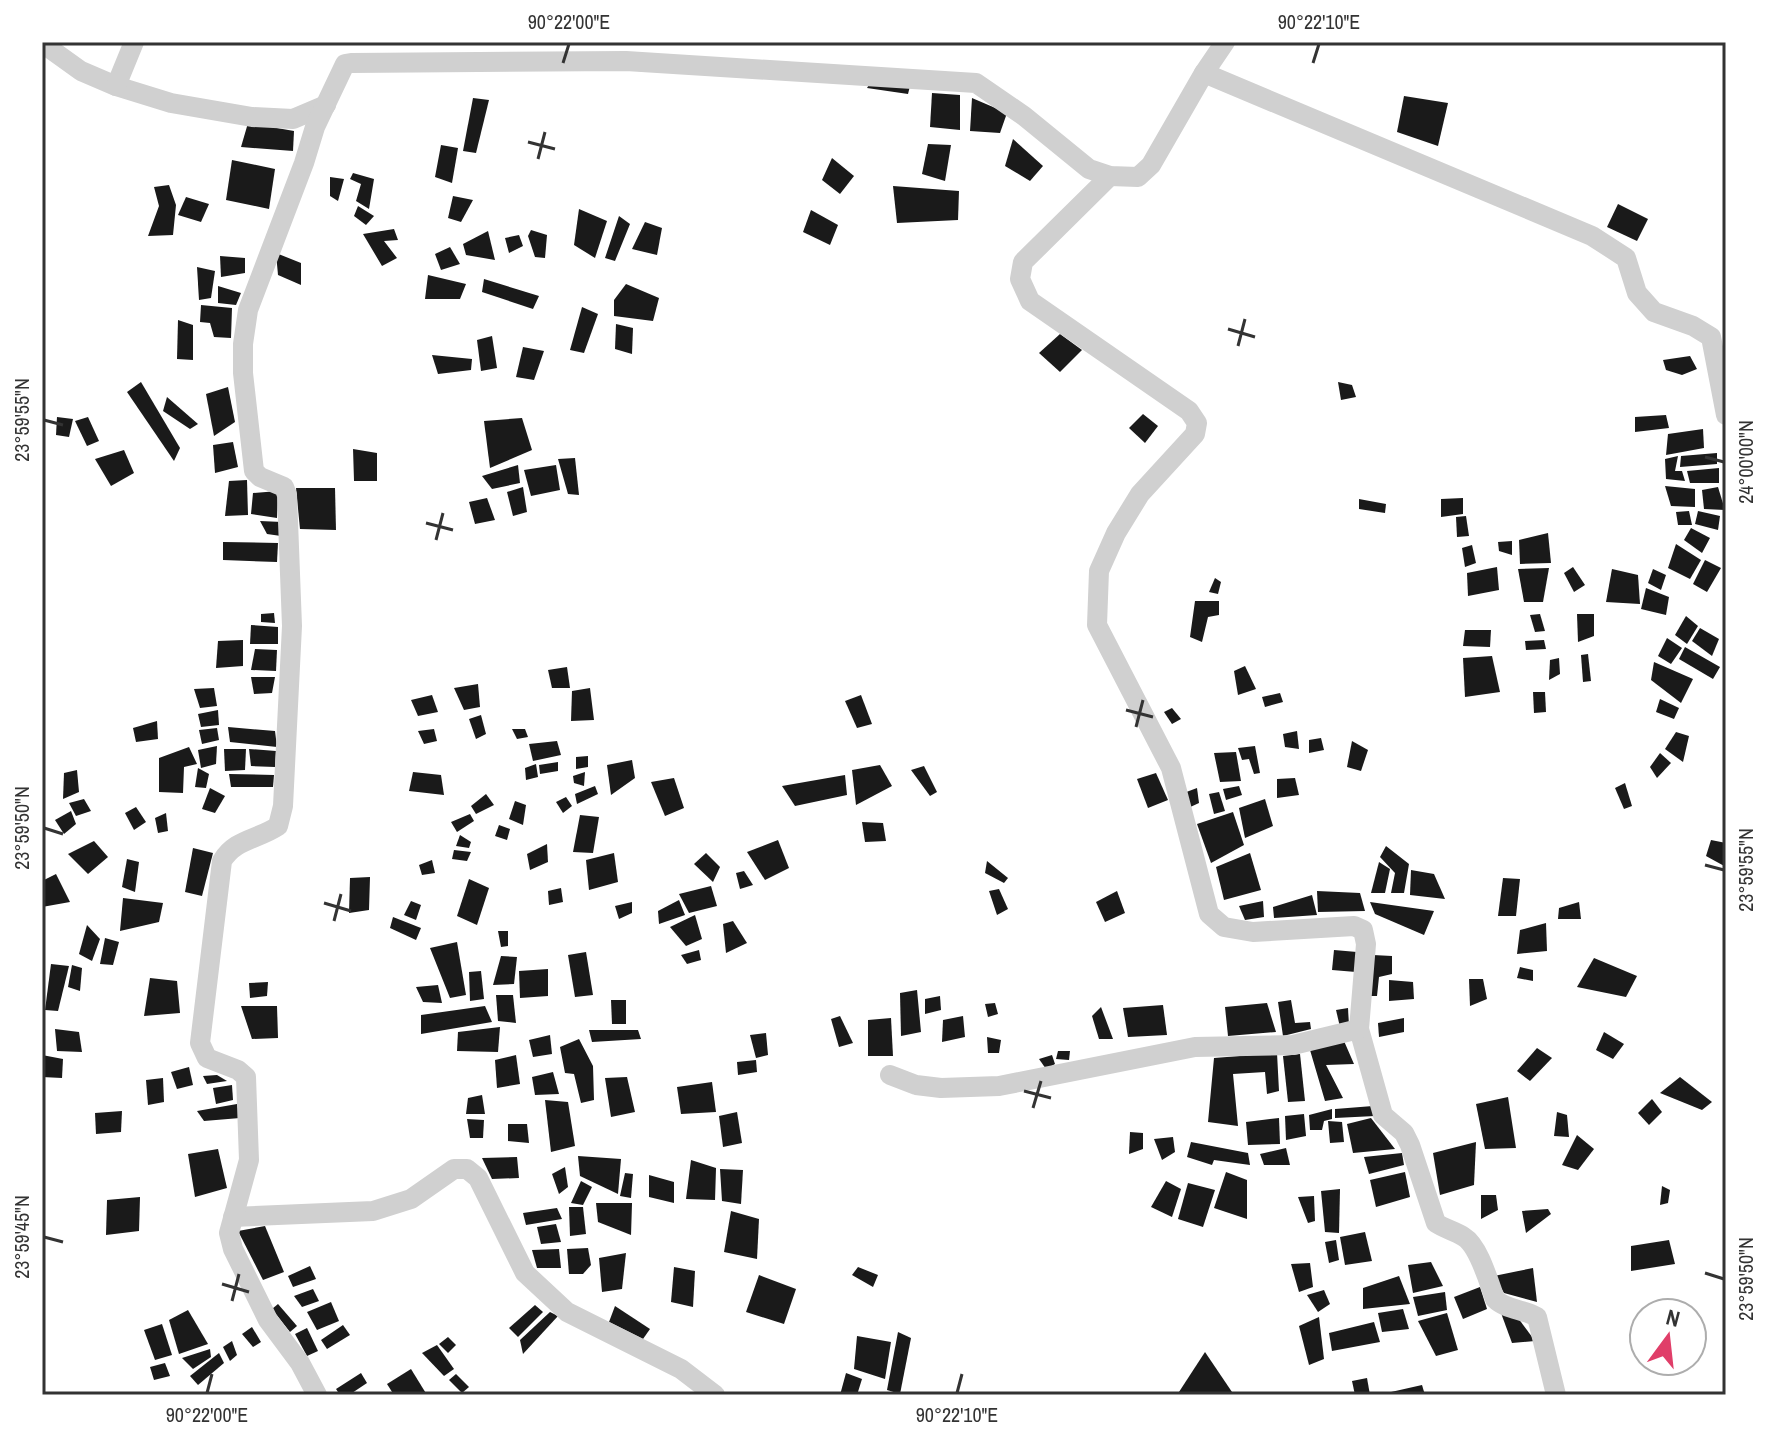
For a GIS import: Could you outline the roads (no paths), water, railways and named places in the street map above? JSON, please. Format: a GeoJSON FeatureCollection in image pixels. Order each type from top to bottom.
{"type":"FeatureCollection","features":[{"type":"Feature","properties":{"kind":"street"},"geometry":{"type":"LineString","coordinates":[[116,86],[134,42]]}},
{"type":"Feature","properties":{"kind":"street"},"geometry":{"type":"LineString","coordinates":[[317,1395],[300,1363],[268,1320],[233,1249],[229,1233],[249,1160],[246,1077],[238,1070],[207,1058],[200,1043],[222,861],[230,847],[264,835],[278,826],[283,806],[292,626],[287,495],[284,487],[260,477],[254,471],[243,344],[248,310],[315,127],[340,71],[345,64],[351,63],[626,61],[976,83],[1024,116],[1089,169],[1110,176],[1138,177],[1151,165],[1225,42]]}},
{"type":"Feature","properties":{"kind":"street"},"geometry":{"type":"LineString","coordinates":[[42,43],[81,71],[116,86],[171,103],[252,117],[293,119],[326,105]]}},
{"type":"Feature","properties":{"kind":"street"},"geometry":{"type":"LineString","coordinates":[[1204,73],[1520,204],[1592,236],[1626,258],[1637,293],[1654,312],[1693,326],[1711,337],[1726,415]]}},
{"type":"Feature","properties":{"kind":"street"},"geometry":{"type":"LineString","coordinates":[[1110,176],[1023,262],[1020,279],[1030,301],[1189,411],[1197,423],[1195,434],[1140,494],[1116,533],[1099,571],[1097,625],[1171,768],[1209,914],[1224,927],[1253,932],[1354,926],[1363,930],[1366,944],[1359,1029],[1383,1115],[1404,1133],[1410,1145],[1436,1223],[1464,1236],[1472,1244],[1495,1299],[1502,1306],[1537,1317],[1556,1395]]}},
{"type":"Feature","properties":{"kind":"street"},"geometry":{"type":"LineString","coordinates":[[890,1075],[916,1085],[941,1088],[999,1086],[1195,1047],[1293,1045],[1359,1029]]}},
{"type":"Feature","properties":{"kind":"street"},"geometry":{"type":"LineString","coordinates":[[233,1217],[373,1211],[411,1199],[454,1169],[467,1169],[478,1178],[525,1273],[567,1312],[681,1369],[715,1395]]}}]}
